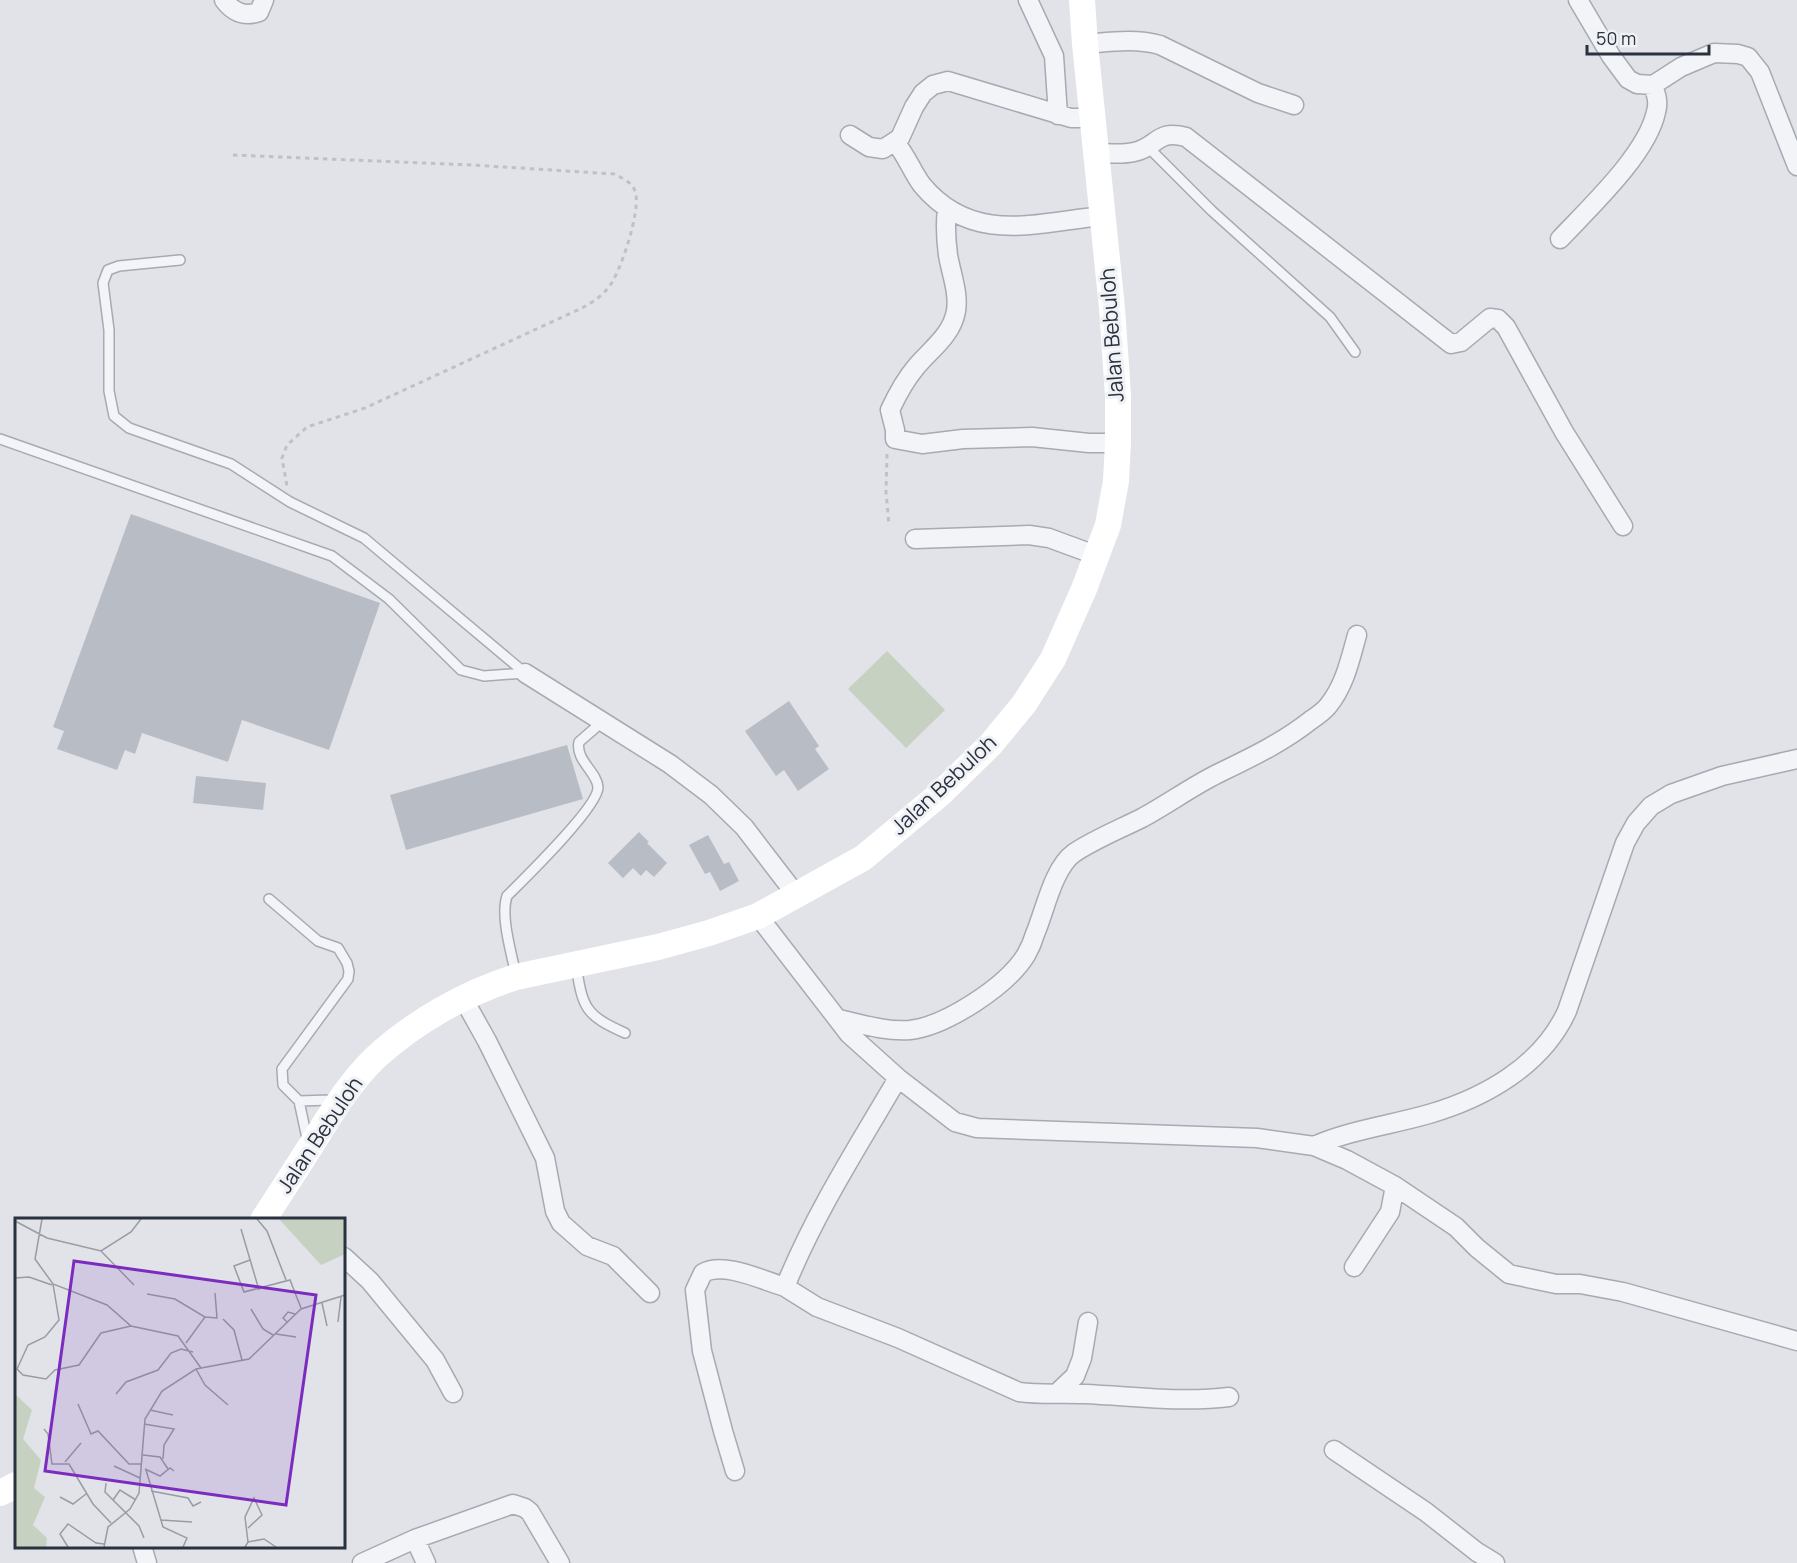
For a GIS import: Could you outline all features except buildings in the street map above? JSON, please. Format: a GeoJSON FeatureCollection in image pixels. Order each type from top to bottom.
{"type":"FeatureCollection","features":[{"type":"Feature","properties":{"kind":"main road","name":"Jalan Bebuloh"},"geometry":{"type":"LineString","coordinates":[[264,1218],[342,1097],[375,1059],[416,1026],[463,998],[494,984],[710,933],[758,916],[797,896],[863,858],[940,794],[991,744],[1024,704],[1053,659],[1098,556],[1108,525],[1116,481],[1118,395],[1112,308],[1082,0]]}},
{"type":"Feature","properties":{"kind":"main road"},"geometry":{"type":"LineString","coordinates":[[0,1493],[15,1486]]}},
{"type":"Feature","properties":{"kind":"street"},"geometry":{"type":"LineString","coordinates":[[224,0],[231,9],[243,14],[259,12],[264,0]]}},
{"type":"Feature","properties":{"kind":"street"},"geometry":{"type":"LineString","coordinates":[[1028,0],[1054,56],[1058,115]]}},
{"type":"Feature","properties":{"kind":"street"},"geometry":{"type":"LineString","coordinates":[[1578,0],[1611,56],[1628,79],[1637,84],[1653,85],[1681,67],[1714,53],[1738,54],[1748,57],[1760,72],[1797,166]]}},
{"type":"Feature","properties":{"kind":"street"},"geometry":{"type":"LineString","coordinates":[[1085,45],[1125,40],[1160,45],[1258,93],[1294,105]]}},
{"type":"Feature","properties":{"kind":"street"},"geometry":{"type":"LineString","coordinates":[[849,135],[869,147],[883,149],[900,138],[914,106],[923,93],[940,82],[956,82],[1058,115],[1071,118],[1092,118]]}},
{"type":"Feature","properties":{"kind":"street"},"geometry":{"type":"LineString","coordinates":[[1560,239],[1638,150],[1652,127],[1657,102],[1653,85]]}},
{"type":"Feature","properties":{"kind":"street"},"geometry":{"type":"LineString","coordinates":[[1096,153],[1131,153],[1148,147],[1162,136],[1170,134],[1186,137],[1451,344],[1461,342],[1490,318],[1502,321],[1564,432],[1623,526]]}},
{"type":"Feature","properties":{"kind":"street"},"geometry":{"type":"LineString","coordinates":[[895,142],[906,154],[921,183],[946,209],[986,225],[1009,226],[1102,216]]}},
{"type":"Feature","properties":{"kind":"street"},"geometry":{"type":"LineString","coordinates":[[946,209],[945,225],[954,285],[955,315],[942,340],[916,367],[890,410],[895,439],[922,444],[963,439],[1032,437],[1089,443],[1118,443]]}},
{"type":"Feature","properties":{"kind":"street"},"geometry":{"type":"LineString","coordinates":[[915,539],[1029,535],[1049,538],[1098,556]]}},
{"type":"Feature","properties":{"kind":"street"},"geometry":{"type":"LineString","coordinates":[[839,1019],[888,1029],[909,1030],[925,1027],[947,1018],[992,989],[1025,956],[1035,936],[1056,878],[1063,865],[1073,854],[1146,816],[1202,782],[1265,751],[1297,731],[1327,707],[1343,682],[1357,635]]}},
{"type":"Feature","properties":{"kind":"street"},"geometry":{"type":"LineString","coordinates":[[525,673],[670,764],[711,795],[744,827],[797,896]]}},
{"type":"Feature","properties":{"kind":"street"},"geometry":{"type":"LineString","coordinates":[[1314,1146],[1332,1138],[1430,1114],[1477,1097],[1504,1082],[1529,1062],[1560,1026],[1567,1011],[1625,843],[1636,823],[1652,806],[1671,794],[1722,776],[1797,759]]}},
{"type":"Feature","properties":{"kind":"street"},"geometry":{"type":"LineString","coordinates":[[758,916],[849,1034],[898,1078],[955,1122],[977,1128],[1257,1138],[1314,1146],[1347,1160],[1395,1186],[1456,1227],[1509,1274],[1556,1284],[1580,1284],[1623,1292],[1797,1341]]}},
{"type":"Feature","properties":{"kind":"street"},"geometry":{"type":"LineString","coordinates":[[463,998],[545,1158],[555,1210],[561,1223],[587,1246],[613,1256],[650,1293]]}},
{"type":"Feature","properties":{"kind":"street"},"geometry":{"type":"LineString","coordinates":[[785,1287],[798,1256],[831,1193],[898,1078]]}},
{"type":"Feature","properties":{"kind":"street"},"geometry":{"type":"LineString","coordinates":[[1354,1267],[1390,1212],[1395,1186]]}},
{"type":"Feature","properties":{"kind":"street"},"geometry":{"type":"LineString","coordinates":[[345,1258],[370,1281],[435,1360],[453,1394]]}},
{"type":"Feature","properties":{"kind":"street"},"geometry":{"type":"LineString","coordinates":[[735,1471],[702,1351],[695,1290],[698,1279],[703,1273],[716,1270],[735,1270],[785,1287],[817,1307],[898,1338],[1019,1392],[1205,1400],[1229,1397]]}},
{"type":"Feature","properties":{"kind":"street"},"geometry":{"type":"LineString","coordinates":[[1057,1393],[1075,1376],[1082,1358],[1088,1322]]}},
{"type":"Feature","properties":{"kind":"street"},"geometry":{"type":"LineString","coordinates":[[1334,1450],[1426,1512],[1477,1552],[1495,1563]]}},
{"type":"Feature","properties":{"kind":"street"},"geometry":{"type":"LineString","coordinates":[[362,1563],[415,1539],[513,1504],[530,1512],[560,1563]]}},
{"type":"Feature","properties":{"kind":"street"},"geometry":{"type":"LineString","coordinates":[[415,1539],[426,1563]]}},
{"type":"Feature","properties":{"kind":"street"},"geometry":{"type":"LineString","coordinates":[[143,1548],[147,1563]]}},
{"type":"Feature","properties":{"kind":"lane"},"geometry":{"type":"LineString","coordinates":[[1148,147],[1212,211],[1330,317],[1355,352]]}},
{"type":"Feature","properties":{"kind":"lane"},"geometry":{"type":"LineString","coordinates":[[180,260],[119,266],[108,270],[104,276],[110,330],[109,391],[114,416],[129,428],[231,464],[290,502],[364,537],[525,673]]}},
{"type":"Feature","properties":{"kind":"lane"},"geometry":{"type":"LineString","coordinates":[[0,439],[332,556],[389,599],[461,670],[484,676],[525,673]]}},
{"type":"Feature","properties":{"kind":"lane"},"geometry":{"type":"LineString","coordinates":[[516,977],[504,904],[507,896],[547,855],[597,794],[596,779],[591,775],[578,746],[579,742],[602,722]]}},
{"type":"Feature","properties":{"kind":"lane"},"geometry":{"type":"LineString","coordinates":[[269,899],[318,941],[338,948],[349,971],[348,979],[282,1069],[283,1085],[299,1101],[305,1137],[310,1148]]}},
{"type":"Feature","properties":{"kind":"lane"},"geometry":{"type":"LineString","coordinates":[[576,964],[582,1001],[589,1012],[606,1025],[625,1033]]}},
{"type":"Feature","properties":{"kind":"lane"},"geometry":{"type":"LineString","coordinates":[[299,1101],[330,1100],[342,1097]]}},
{"type":"Feature","properties":{"kind":"path"},"geometry":{"type":"LineString","coordinates":[[233,155],[472,165],[614,174],[627,181],[636,193],[636,212],[617,275],[600,296],[582,308],[365,408],[307,427],[287,445],[282,458],[290,502]]}},
{"type":"Feature","properties":{"kind":"path"},"geometry":{"type":"LineString","coordinates":[[889,525],[886,492],[887,456],[895,439]]}},
{"type":"Feature","properties":{"kind":"green space"},"geometry":{"type":"Polygon","coordinates":[[[887,651],[945,710],[906,748],[848,689],[887,651]]]}}]}
